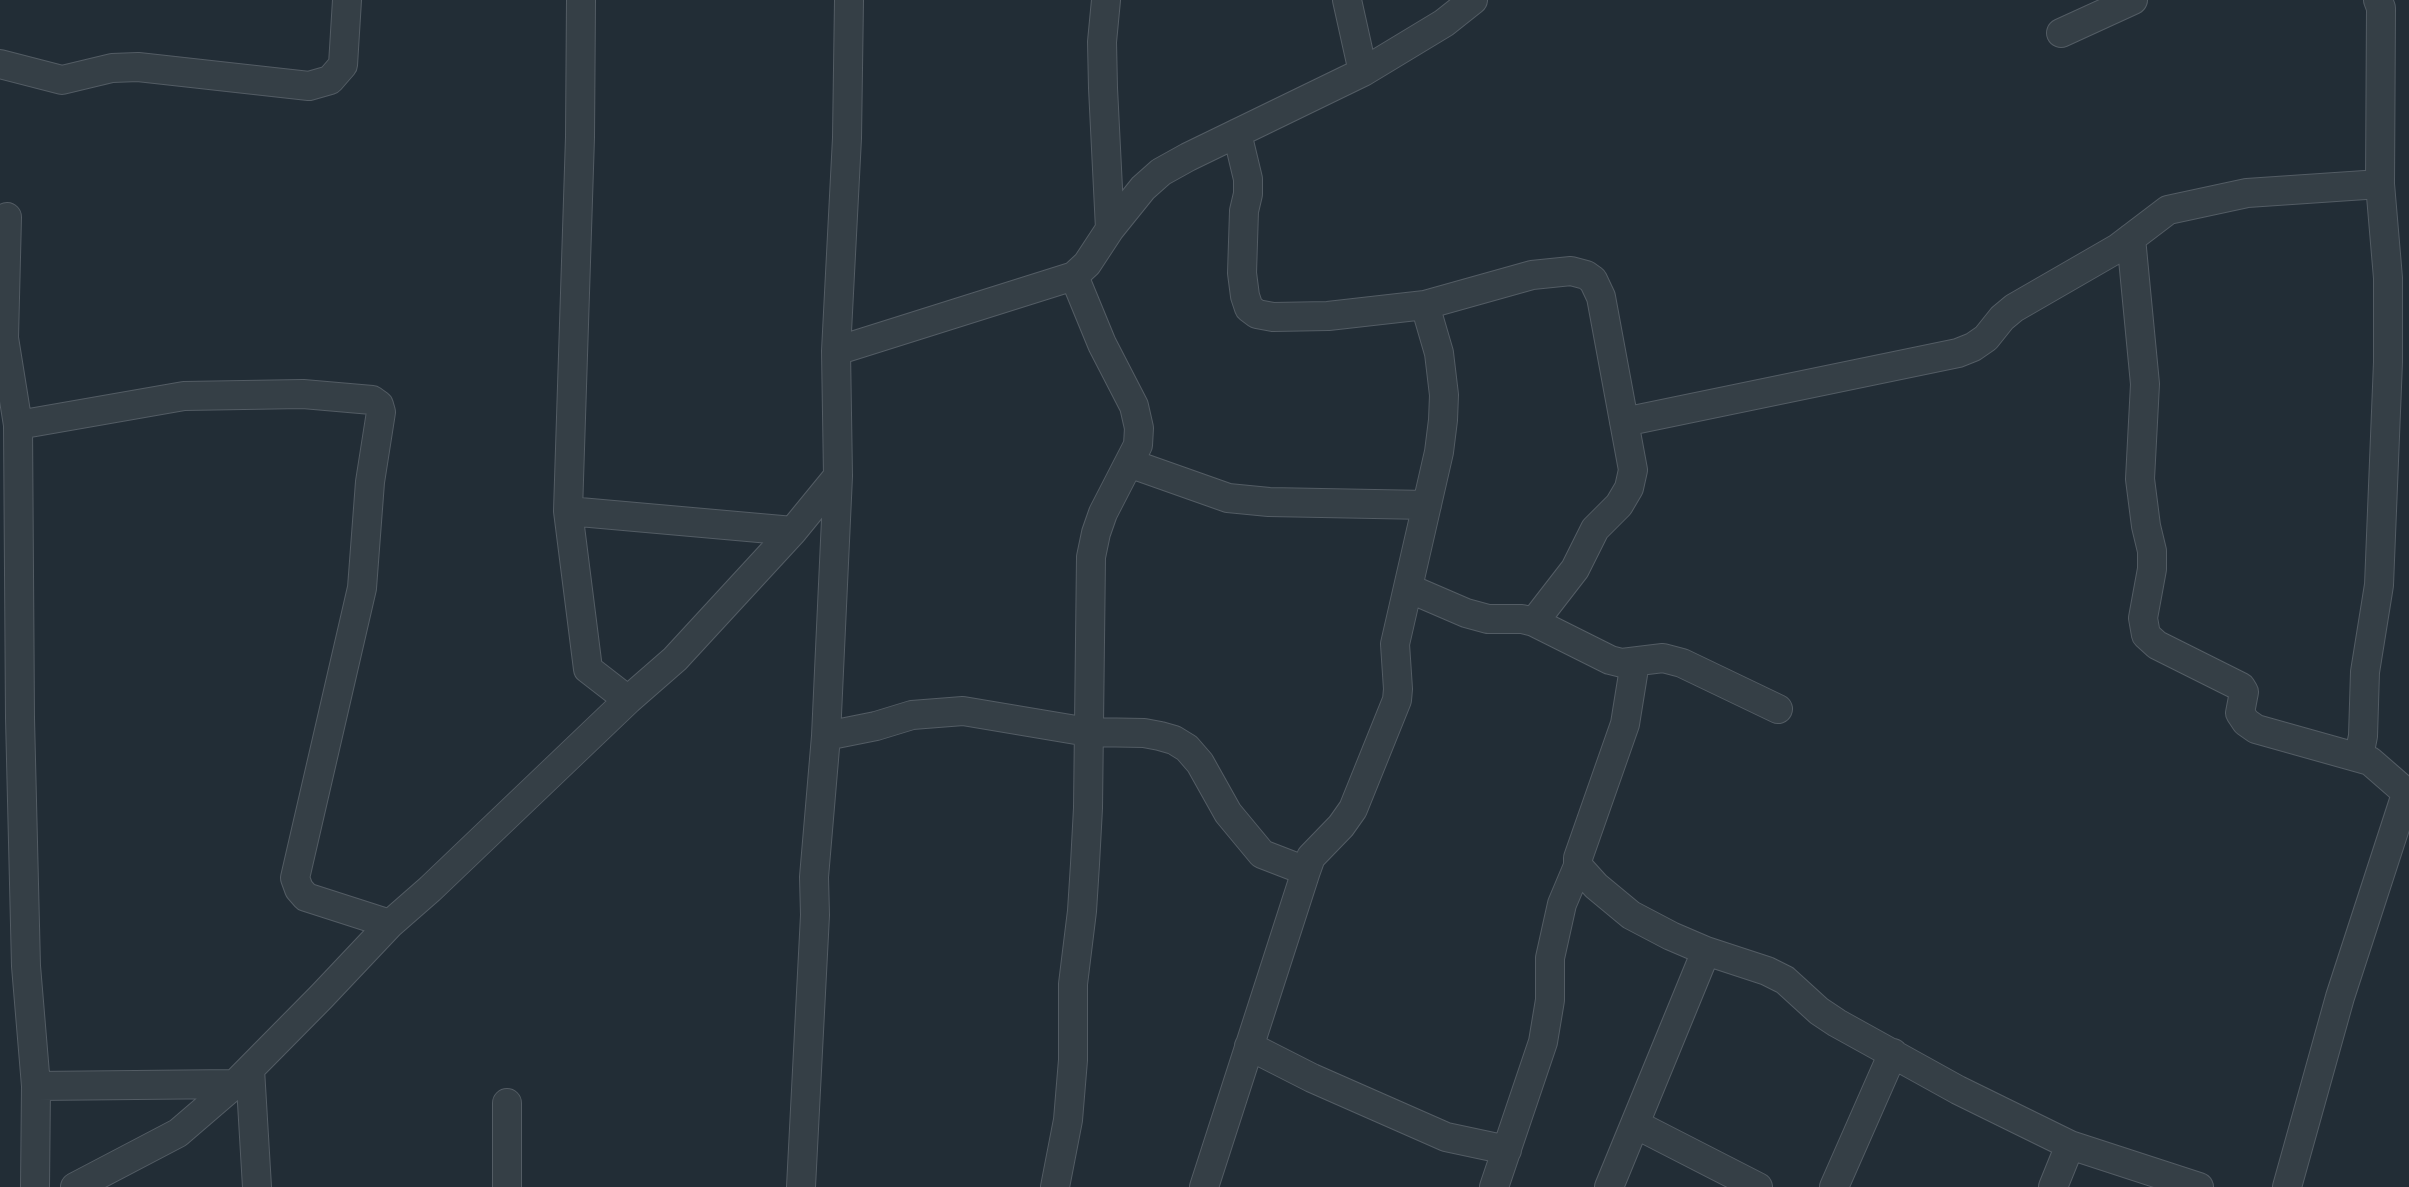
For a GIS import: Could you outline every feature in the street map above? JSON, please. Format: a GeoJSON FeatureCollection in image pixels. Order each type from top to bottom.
{"type":"FeatureCollection","features":[{"type":"Feature","properties":{"kind":"street"},"geometry":{"type":"LineString","coordinates":[[0,64],[62,80],[112,68],[138,67],[309,86],[330,80],[343,65],[346,0]]}},
{"type":"Feature","properties":{"kind":"street"},"geometry":{"type":"LineString","coordinates":[[581,0],[580,137],[568,511],[588,669],[628,700]]}},
{"type":"Feature","properties":{"kind":"street"},"geometry":{"type":"LineString","coordinates":[[801,1187],[815,915],[814,877],[826,736],[838,476],[836,351],[847,138],[848,0]]}},
{"type":"Feature","properties":{"kind":"street"},"geometry":{"type":"LineString","coordinates":[[1106,0],[1102,60],[1110,229]]}},
{"type":"Feature","properties":{"kind":"street"},"geometry":{"type":"LineString","coordinates":[[1348,0],[1363,72]]}},
{"type":"Feature","properties":{"kind":"street"},"geometry":{"type":"LineString","coordinates":[[836,351],[1074,276],[1087,264],[1110,229],[1143,188],[1161,172],[1363,72],[1438,28],[1473,0]]}},
{"type":"Feature","properties":{"kind":"street"},"geometry":{"type":"LineString","coordinates":[[2061,33],[2133,0]]}},
{"type":"Feature","properties":{"kind":"street"},"geometry":{"type":"LineString","coordinates":[[2359,756],[2363,736],[2365,672],[2379,585],[2384,488],[2388,278],[2380,184],[2382,35],[2381,8],[2378,0]]}},
{"type":"Feature","properties":{"kind":"street"},"geometry":{"type":"LineString","coordinates":[[1237,133],[1248,179],[1248,194],[1244,211],[1242,273],[1245,296],[1249,308],[1257,314],[1273,317],[1328,316],[1425,305],[1532,275],[1571,271],[1586,275],[1593,280],[1601,297],[1624,422],[1632,470],[1629,488],[1619,505],[1595,529],[1575,570],[1534,622]]}},
{"type":"Feature","properties":{"kind":"street"},"geometry":{"type":"LineString","coordinates":[[1624,422],[1958,353],[1973,348],[1986,338],[2002,318],[2014,308],[2067,279],[2132,238],[2157,216],[2182,205],[2247,193],[2380,184]]}},
{"type":"Feature","properties":{"kind":"street"},"geometry":{"type":"LineString","coordinates":[[7,217],[4,338],[18,425],[20,718],[26,966],[36,1086],[35,1187]]}},
{"type":"Feature","properties":{"kind":"street"},"geometry":{"type":"LineString","coordinates":[[2132,238],[2145,384],[2140,480],[2146,526],[2152,551],[2152,569],[2143,618],[2146,635],[2157,645],[2241,687],[2244,692],[2240,713],[2246,722],[2256,729],[2359,756],[2370,761],[2388,775],[2408,795],[2340,997],[2287,1187]]}},
{"type":"Feature","properties":{"kind":"street"},"geometry":{"type":"LineString","coordinates":[[1054,1187],[1068,1120],[1073,1060],[1073,984],[1083,892],[1088,808],[1091,557],[1103,513],[1138,445],[1139,428],[1134,406],[1102,344],[1074,276]]}},
{"type":"Feature","properties":{"kind":"street"},"geometry":{"type":"LineString","coordinates":[[1204,1187],[1230,1112],[1249,1046],[1311,857],[1341,826],[1353,809],[1396,700],[1398,689],[1395,644],[1439,452],[1444,395],[1439,354],[1425,305]]}},
{"type":"Feature","properties":{"kind":"street"},"geometry":{"type":"LineString","coordinates":[[18,425],[184,396],[304,394],[372,400],[379,405],[381,412],[370,482],[362,588],[296,878],[299,889],[306,897],[390,924]]}},
{"type":"Feature","properties":{"kind":"street"},"geometry":{"type":"LineString","coordinates":[[1129,464],[1228,498],[1269,502],[1427,506]]}},
{"type":"Feature","properties":{"kind":"street"},"geometry":{"type":"LineString","coordinates":[[75,1187],[178,1133],[243,1076],[390,924],[430,889],[628,700],[675,659],[793,531],[838,476]]}},
{"type":"Feature","properties":{"kind":"street"},"geometry":{"type":"LineString","coordinates":[[568,511],[793,531]]}},
{"type":"Feature","properties":{"kind":"street"},"geometry":{"type":"LineString","coordinates":[[1408,588],[1466,613],[1488,619],[1522,619],[1534,622],[1610,660],[1622,663],[1663,658],[1682,663],[1778,709]]}},
{"type":"Feature","properties":{"kind":"street"},"geometry":{"type":"LineString","coordinates":[[1494,1187],[1543,1042],[1550,1000],[1550,958],[1562,904],[1578,866],[1578,858],[1625,724],[1635,662]]}},
{"type":"Feature","properties":{"kind":"street"},"geometry":{"type":"LineString","coordinates":[[826,736],[876,726],[912,715],[963,710],[1088,732],[1144,733],[1174,740],[1187,748],[1200,763],[1228,813],[1262,854],[1306,871]]}},
{"type":"Feature","properties":{"kind":"street"},"geometry":{"type":"LineString","coordinates":[[1578,866],[1596,886],[1632,916],[1706,951],[1767,971],[1785,980],[1819,1011],[1958,1090],[2070,1145],[2198,1187]]}},
{"type":"Feature","properties":{"kind":"street"},"geometry":{"type":"LineString","coordinates":[[1609,1187],[1706,951]]}},
{"type":"Feature","properties":{"kind":"street"},"geometry":{"type":"LineString","coordinates":[[1249,1046],[1312,1078],[1446,1137],[1507,1150]]}},
{"type":"Feature","properties":{"kind":"street"},"geometry":{"type":"LineString","coordinates":[[1834,1187],[1893,1053]]}},
{"type":"Feature","properties":{"kind":"street"},"geometry":{"type":"LineString","coordinates":[[36,1086],[243,1076]]}},
{"type":"Feature","properties":{"kind":"street"},"geometry":{"type":"LineString","coordinates":[[243,1076],[257,1187]]}},
{"type":"Feature","properties":{"kind":"street"},"geometry":{"type":"LineString","coordinates":[[507,1103],[507,1187]]}},
{"type":"Feature","properties":{"kind":"street"},"geometry":{"type":"LineString","coordinates":[[1635,1124],[1758,1187]]}},
{"type":"Feature","properties":{"kind":"street"},"geometry":{"type":"LineString","coordinates":[[2053,1187],[2070,1145]]}}]}
